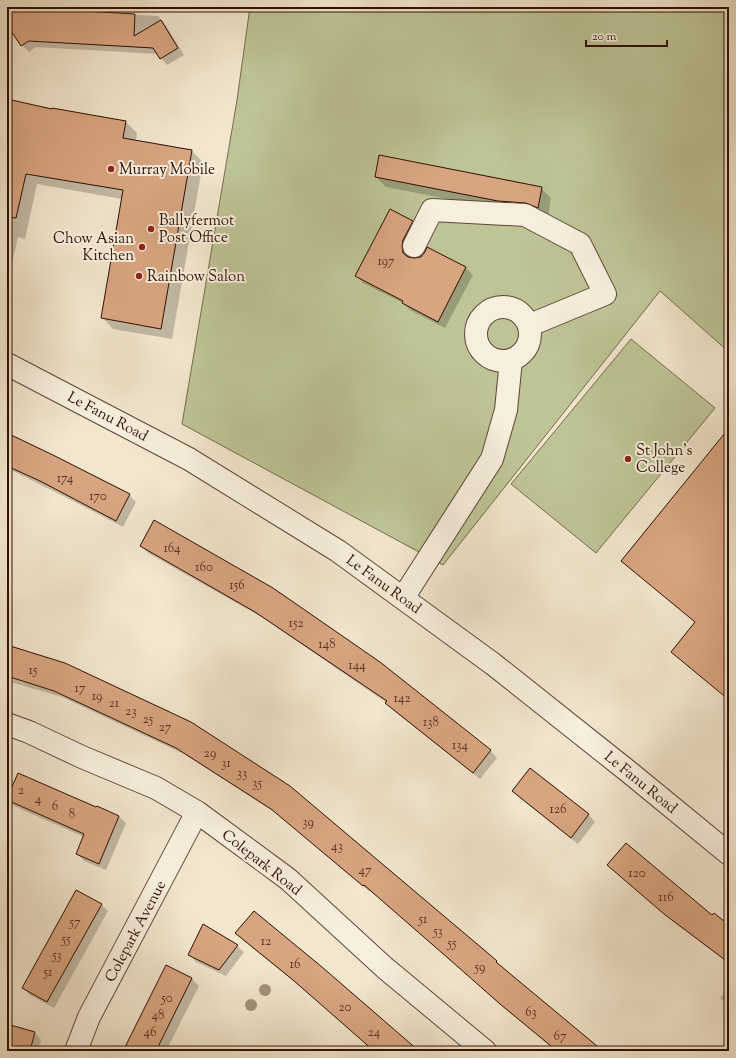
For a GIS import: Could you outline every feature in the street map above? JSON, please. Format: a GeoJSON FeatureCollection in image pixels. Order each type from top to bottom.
{"type":"FeatureCollection","features":[{"type":"Feature","properties":{"kind":"street"},"geometry":{"type":"LineString","coordinates":[[414,246],[432,210],[525,215],[580,244],[605,294],[530,325]]}},
{"type":"Feature","properties":{"kind":"street"},"geometry":{"type":"LineString","coordinates":[[500,306],[518,310],[530,325],[530,343],[519,357],[502,362],[494,360],[480,349],[476,332],[478,322],[483,314],[491,309],[500,306]]}},
{"type":"Feature","properties":{"kind":"street"},"geometry":{"type":"LineString","coordinates":[[403,598],[492,460],[506,410],[511,360]]}},
{"type":"Feature","properties":{"kind":"street","name":"Le Fanu Road"},"geometry":{"type":"LineString","coordinates":[[7,364],[189,459],[338,551],[493,664],[729,854]]}},
{"type":"Feature","properties":{"kind":"street","name":"Colepark Road"},"geometry":{"type":"LineString","coordinates":[[7,724],[29,732],[82,757],[156,788],[198,812],[288,880],[385,968],[485,1051]]}},
{"type":"Feature","properties":{"kind":"street","name":"Colepark Avenue"},"geometry":{"type":"LineString","coordinates":[[76,1051],[89,1017],[198,812]]}},
{"type":"Feature","properties":{"kind":"green space"},"geometry":{"type":"Polygon","coordinates":[[[250,7],[729,7],[729,352],[660,291],[443,565],[182,424],[237,100],[250,7]]]}},
{"type":"Feature","properties":{"kind":"green space"},"geometry":{"type":"Polygon","coordinates":[[[631,339],[715,408],[596,553],[511,484],[631,339]]]}},
{"type":"Feature","properties":{"kind":"building"},"geometry":{"type":"Polygon","coordinates":[[[15,7],[135,14],[134,36],[161,20],[178,48],[160,59],[153,48],[29,41],[21,46],[7,25],[7,12],[15,7]]]}},
{"type":"Feature","properties":{"kind":"building"},"geometry":{"type":"Polygon","coordinates":[[[7,99],[52,109],[126,121],[123,138],[192,150],[161,329],[101,318],[123,190],[26,174],[16,218],[7,217],[7,99]]]}},
{"type":"Feature","properties":{"kind":"building"},"geometry":{"type":"Polygon","coordinates":[[[379,155],[542,187],[538,208],[526,203],[498,201],[375,177],[379,155]]]}},
{"type":"Feature","properties":{"kind":"building"},"geometry":{"type":"Polygon","coordinates":[[[390,209],[413,221],[403,240],[402,246],[403,253],[408,257],[421,257],[427,247],[466,267],[438,322],[402,303],[403,301],[355,276],[390,209]]]}},
{"type":"Feature","properties":{"kind":"building"},"geometry":{"type":"Polygon","coordinates":[[[729,428],[729,700],[671,652],[695,622],[621,561],[729,428]]]}},
{"type":"Feature","properties":{"kind":"building"},"geometry":{"type":"Polygon","coordinates":[[[7,433],[130,494],[116,521],[40,481],[7,466],[7,433]]]}},
{"type":"Feature","properties":{"kind":"building"},"geometry":{"type":"Polygon","coordinates":[[[154,520],[273,588],[380,662],[491,750],[473,773],[385,703],[387,701],[255,612],[140,546],[154,520]]]}},
{"type":"Feature","properties":{"kind":"building"},"geometry":{"type":"Polygon","coordinates":[[[7,645],[65,663],[191,722],[290,786],[483,949],[497,961],[496,962],[603,1051],[557,1051],[500,1004],[364,885],[363,886],[271,809],[176,748],[54,691],[7,676],[7,645]]]}},
{"type":"Feature","properties":{"kind":"building"},"geometry":{"type":"Polygon","coordinates":[[[530,768],[589,814],[571,838],[512,791],[530,768]]]}},
{"type":"Feature","properties":{"kind":"building"},"geometry":{"type":"Polygon","coordinates":[[[18,773],[119,816],[99,864],[76,854],[84,834],[7,800],[18,773]]]}},
{"type":"Feature","properties":{"kind":"building"},"geometry":{"type":"Polygon","coordinates":[[[626,843],[712,915],[714,913],[729,925],[729,963],[664,914],[607,865],[626,843]]]}},
{"type":"Feature","properties":{"kind":"building"},"geometry":{"type":"Polygon","coordinates":[[[76,890],[102,904],[47,1002],[22,988],[76,890]]]}},
{"type":"Feature","properties":{"kind":"building"},"geometry":{"type":"Polygon","coordinates":[[[254,911],[322,967],[419,1051],[374,1051],[293,980],[235,933],[254,911]]]}},
{"type":"Feature","properties":{"kind":"building"},"geometry":{"type":"Polygon","coordinates":[[[203,924],[238,945],[219,970],[188,955],[203,924]]]}},
{"type":"Feature","properties":{"kind":"building"},"geometry":{"type":"Polygon","coordinates":[[[166,965],[192,978],[156,1051],[123,1051],[166,965]]]}},
{"type":"Feature","properties":{"kind":"building"},"geometry":{"type":"Polygon","coordinates":[[[7,1024],[35,1032],[30,1051],[7,1051],[7,1024]]]}},
{"type":"Feature","properties":{"kind":"place","name":"Murray Mobile"},"geometry":{"type":"Point","coordinates":[111,169]}},
{"type":"Feature","properties":{"kind":"place","name":"Ballyfermot Post Office"},"geometry":{"type":"Point","coordinates":[151,229]}},
{"type":"Feature","properties":{"kind":"place","name":"Chow Asian Kitchen"},"geometry":{"type":"Point","coordinates":[142,247]}},
{"type":"Feature","properties":{"kind":"place","name":"Rainbow Salon"},"geometry":{"type":"Point","coordinates":[139,276]}},
{"type":"Feature","properties":{"kind":"place","name":"St John's College"},"geometry":{"type":"Point","coordinates":[628,459]}}]}
